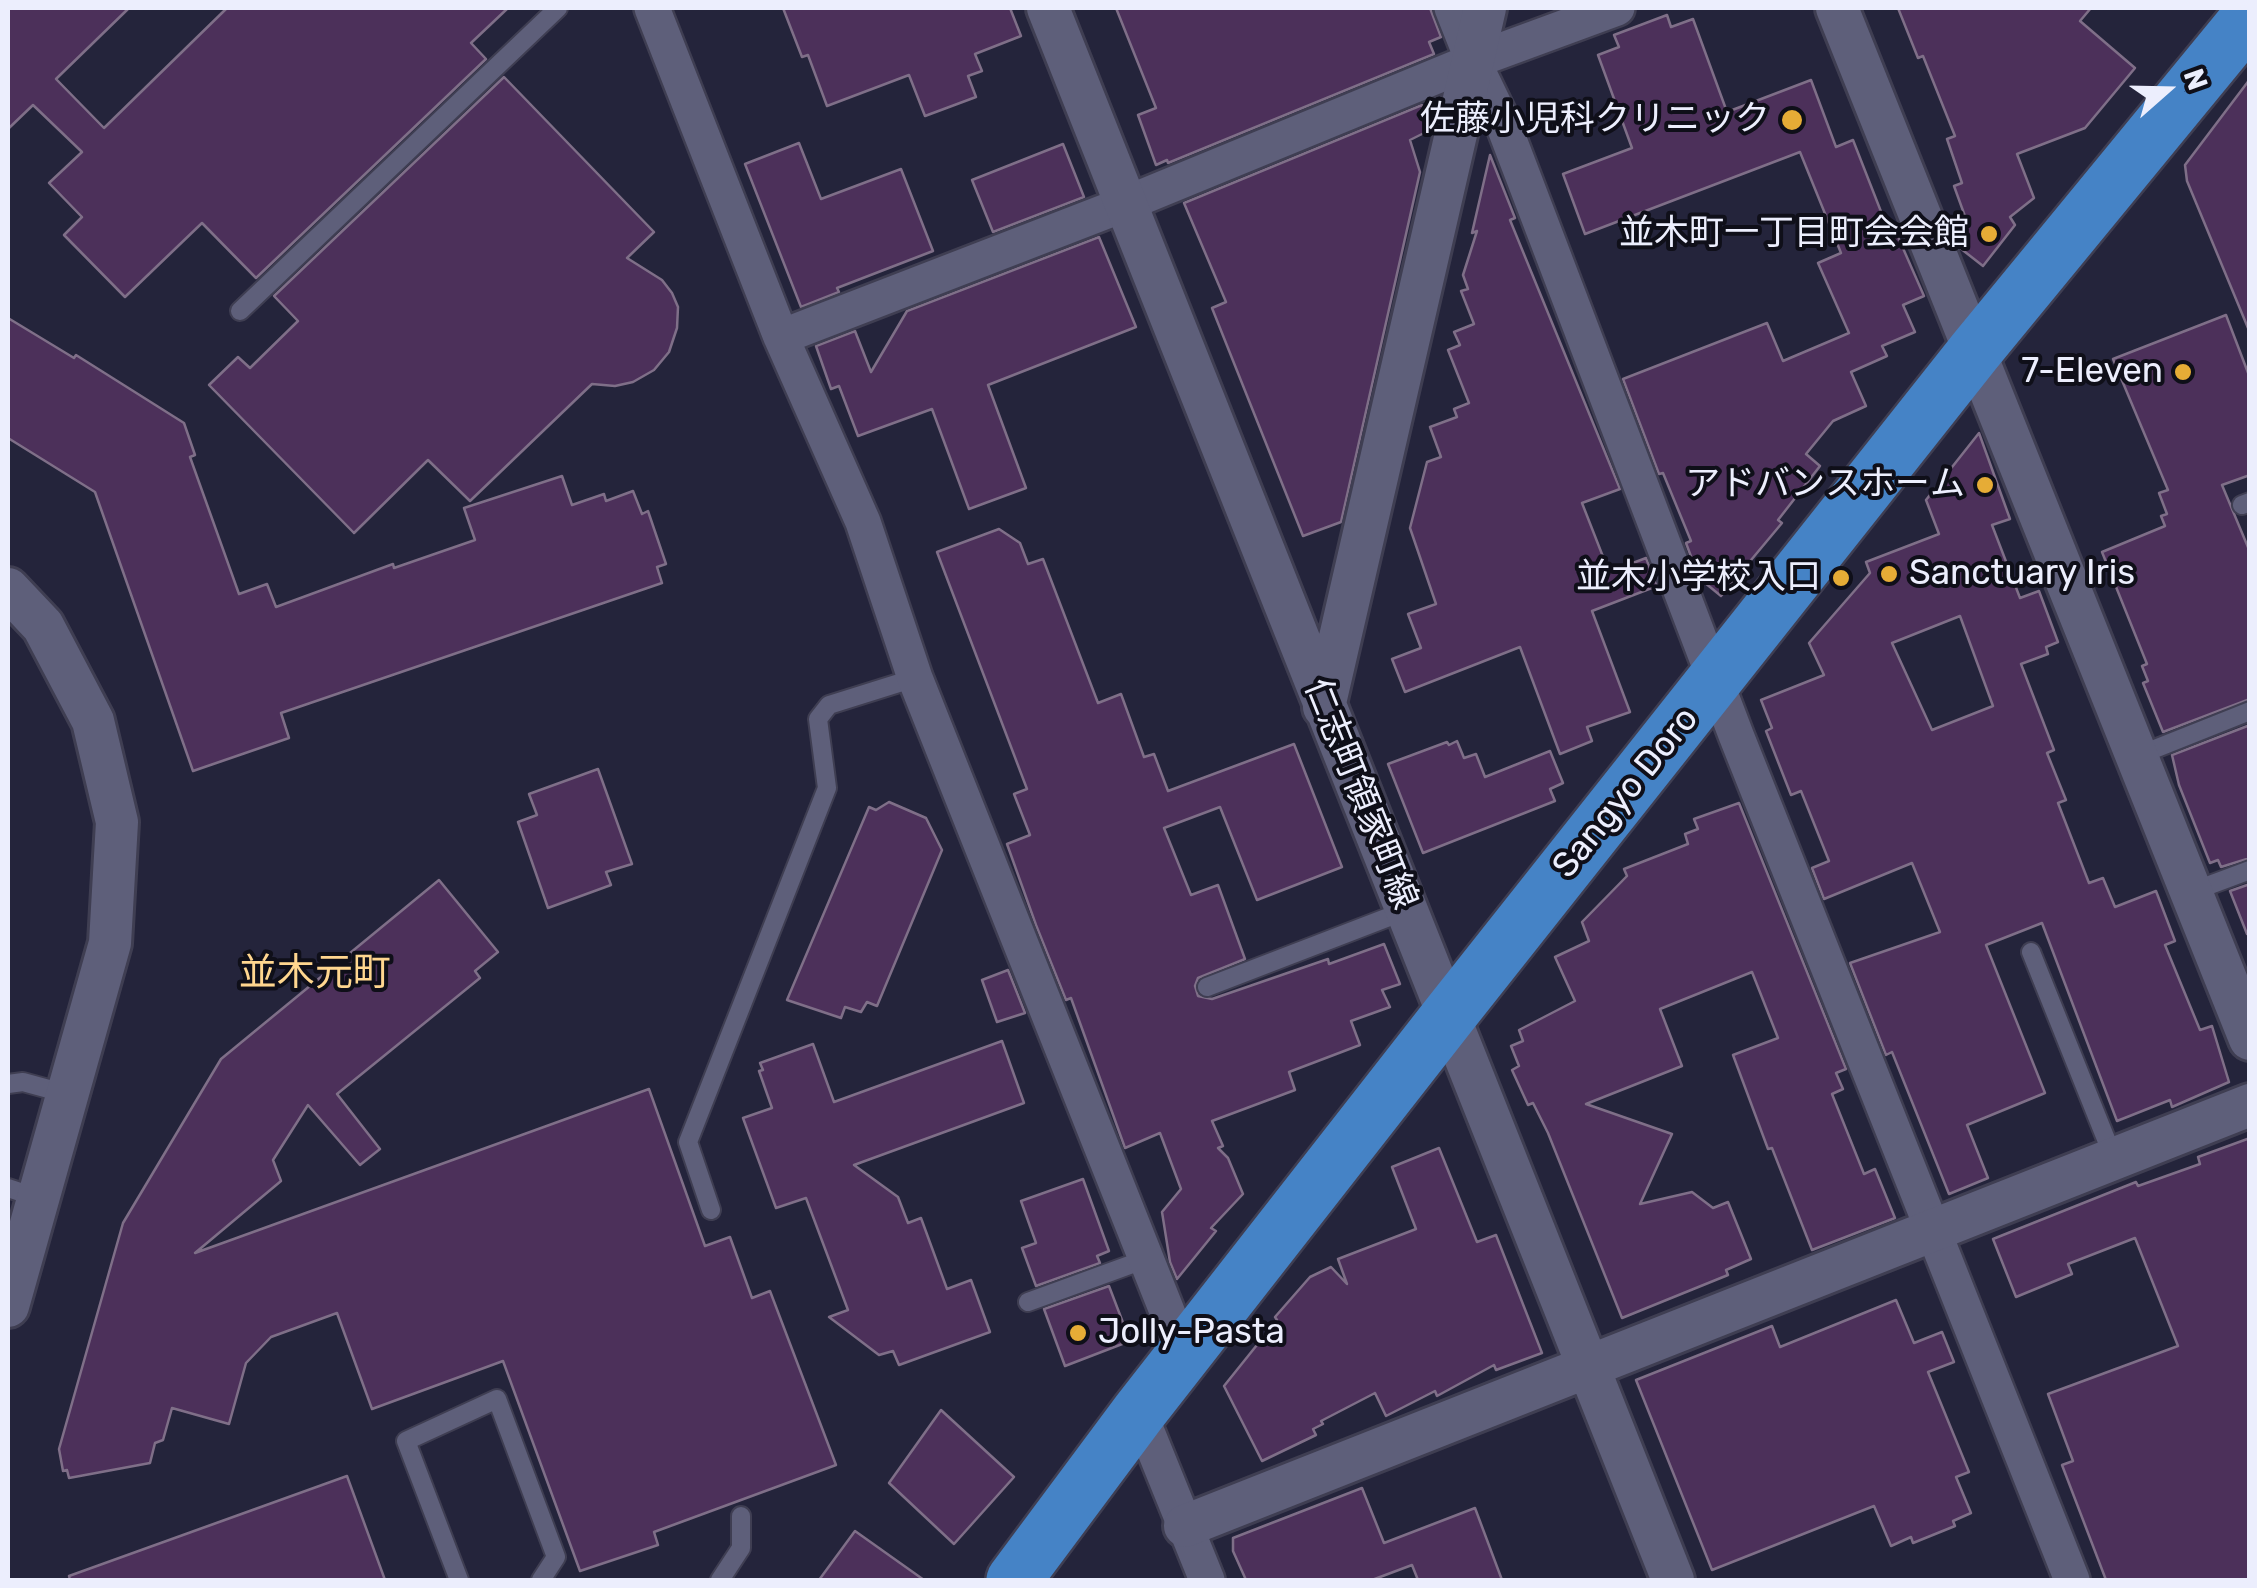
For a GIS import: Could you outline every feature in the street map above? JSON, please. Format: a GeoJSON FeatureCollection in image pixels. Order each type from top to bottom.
{"type":"FeatureCollection","features":[{"type":"Feature","properties":{"kind":"main road","name":"Sangyo Doro"},"geometry":{"type":"LineString","coordinates":[[1014,1580],[1138,1412],[1450,1014],[1975,351],[2243,24]]}},
{"type":"Feature","properties":{"kind":"street"},"geometry":{"type":"LineString","coordinates":[[652,8],[781,336],[863,522],[915,678],[1184,1354]]}},
{"type":"Feature","properties":{"kind":"street","name":"仁志町領家町線"},"geometry":{"type":"LineString","coordinates":[[1048,8],[1673,1580]]}},
{"type":"Feature","properties":{"kind":"street"},"geometry":{"type":"LineString","coordinates":[[1452,8],[1502,121],[1715,681],[2072,1580]]}},
{"type":"Feature","properties":{"kind":"street"},"geometry":{"type":"LineString","coordinates":[[1324,708],[1485,8]]}},
{"type":"Feature","properties":{"kind":"street"},"geometry":{"type":"LineString","coordinates":[[781,336],[1125,204],[1473,61],[1617,8]]}},
{"type":"Feature","properties":{"kind":"street"},"geometry":{"type":"LineString","coordinates":[[1837,8],[2250,1039]]}},
{"type":"Feature","properties":{"kind":"street"},"geometry":{"type":"LineString","coordinates":[[8,589],[42,626],[93,721],[117,822],[110,943],[67,1094],[23,1193],[8,1306]]}},
{"type":"Feature","properties":{"kind":"street"},"geometry":{"type":"LineString","coordinates":[[1185,1526],[2250,1105]]}},
{"type":"Feature","properties":{"kind":"street"},"geometry":{"type":"LineString","coordinates":[[1138,1412],[1207,1580]]}},
{"type":"Feature","properties":{"kind":"lane"},"geometry":{"type":"LineString","coordinates":[[240,311],[558,8]]}},
{"type":"Feature","properties":{"kind":"lane"},"geometry":{"type":"LineString","coordinates":[[712,1210],[688,1142],[827,788],[818,719],[829,705],[915,678]]}},
{"type":"Feature","properties":{"kind":"lane"},"geometry":{"type":"LineString","coordinates":[[2137,756],[2250,711]]}},
{"type":"Feature","properties":{"kind":"lane"},"geometry":{"type":"LineString","coordinates":[[2191,892],[2250,870]]}},
{"type":"Feature","properties":{"kind":"lane"},"geometry":{"type":"LineString","coordinates":[[1207,987],[1407,910]]}},
{"type":"Feature","properties":{"kind":"lane"},"geometry":{"type":"LineString","coordinates":[[2031,952],[2114,1159]]}},
{"type":"Feature","properties":{"kind":"lane"},"geometry":{"type":"LineString","coordinates":[[8,1084],[22,1082],[67,1094]]}},
{"type":"Feature","properties":{"kind":"lane"},"geometry":{"type":"LineString","coordinates":[[1028,1302],[1146,1259]]}},
{"type":"Feature","properties":{"kind":"lane"},"geometry":{"type":"LineString","coordinates":[[458,1580],[406,1441],[498,1399],[556,1556],[540,1580]]}},
{"type":"Feature","properties":{"kind":"lane"},"geometry":{"type":"LineString","coordinates":[[720,1580],[741,1548],[741,1516]]}},
{"type":"Feature","properties":{"kind":"building"},"geometry":{"type":"Polygon","coordinates":[[[8,8],[129,8],[56,79],[104,128],[227,8],[508,8],[471,43],[486,59],[256,278],[202,223],[125,297],[64,235],[82,217],[49,183],[82,152],[33,105],[8,129],[8,8]]]}},
{"type":"Feature","properties":{"kind":"building"},"geometry":{"type":"Polygon","coordinates":[[[783,8],[1010,8],[1021,36],[975,54],[982,71],[968,76],[976,97],[925,116],[909,75],[827,106],[808,55],[802,57],[783,8]]]}},
{"type":"Feature","properties":{"kind":"building"},"geometry":{"type":"Polygon","coordinates":[[[1116,8],[1430,8],[1441,37],[1429,42],[1434,54],[1156,165],[1138,115],[1156,108],[1116,8]]]}},
{"type":"Feature","properties":{"kind":"building"},"geometry":{"type":"Polygon","coordinates":[[[1898,8],[2091,8],[2080,21],[2135,68],[2085,128],[2017,154],[2034,198],[2010,217],[2015,225],[1983,266],[1960,248],[1956,237],[1966,219],[1954,186],[1962,183],[1947,139],[1955,136],[1923,56],[1918,58],[1898,8]]]}},
{"type":"Feature","properties":{"kind":"building"},"geometry":{"type":"Polygon","coordinates":[[[1667,15],[1671,27],[1693,19],[1727,112],[1811,80],[1836,147],[1853,140],[1889,232],[1895,230],[1924,296],[1903,305],[1915,332],[1882,346],[1887,356],[1851,372],[1866,406],[1833,421],[1806,454],[1820,466],[1778,520],[1782,523],[1721,596],[1699,578],[1686,543],[1691,541],[1663,473],[1659,474],[1623,379],[1767,323],[1783,361],[1849,333],[1818,263],[1841,253],[1800,152],[1585,234],[1563,174],[1632,148],[1598,55],[1619,47],[1614,35],[1667,15]]]}},
{"type":"Feature","properties":{"kind":"building"},"geometry":{"type":"Polygon","coordinates":[[[504,77],[654,232],[627,258],[662,280],[672,293],[678,307],[677,328],[669,352],[654,370],[633,382],[615,386],[592,384],[470,501],[428,460],[354,533],[209,385],[238,357],[250,368],[298,321],[274,296],[504,77]]]}},
{"type":"Feature","properties":{"kind":"building"},"geometry":{"type":"Polygon","coordinates":[[[2250,79],[2248,328],[2187,181],[2185,165],[2250,79]]]}},
{"type":"Feature","properties":{"kind":"building"},"geometry":{"type":"Polygon","coordinates":[[[1422,105],[1432,129],[1410,140],[1420,172],[1341,522],[1303,536],[1212,308],[1226,302],[1184,203],[1422,105]]]}},
{"type":"Feature","properties":{"kind":"building"},"geometry":{"type":"Polygon","coordinates":[[[799,143],[821,199],[901,169],[933,251],[837,288],[839,292],[801,307],[745,164],[799,143]]]}},
{"type":"Feature","properties":{"kind":"building"},"geometry":{"type":"Polygon","coordinates":[[[1063,144],[1084,197],[993,232],[972,180],[1063,144]]]}},
{"type":"Feature","properties":{"kind":"building"},"geometry":{"type":"Polygon","coordinates":[[[1490,155],[1515,218],[1510,220],[1620,489],[1582,503],[1609,572],[1646,558],[1657,586],[1592,611],[1630,712],[1587,727],[1592,741],[1560,754],[1520,647],[1405,692],[1392,659],[1421,648],[1408,614],[1436,604],[1410,528],[1427,462],[1441,457],[1430,427],[1457,417],[1454,409],[1469,403],[1448,350],[1460,345],[1454,332],[1474,324],[1461,291],[1468,289],[1463,275],[1477,231],[1472,233],[1490,155]]]}},
{"type":"Feature","properties":{"kind":"building"},"geometry":{"type":"Polygon","coordinates":[[[1099,237],[1136,327],[988,385],[1026,488],[969,509],[932,409],[858,436],[839,386],[831,389],[816,346],[855,331],[871,372],[907,311],[1099,237]]]}},
{"type":"Feature","properties":{"kind":"building"},"geometry":{"type":"Polygon","coordinates":[[[2226,315],[2250,378],[2250,475],[2222,485],[2250,552],[2250,699],[2163,732],[2143,683],[2148,681],[2142,666],[2147,664],[2102,552],[2165,526],[2161,516],[2167,514],[2159,493],[2168,490],[2113,359],[2226,315]]]}},
{"type":"Feature","properties":{"kind":"building"},"geometry":{"type":"Polygon","coordinates":[[[8,318],[74,358],[76,355],[184,423],[195,455],[190,457],[239,594],[267,584],[276,607],[393,564],[394,568],[475,540],[464,508],[562,476],[572,505],[604,494],[606,501],[633,491],[642,514],[648,511],[666,564],[657,567],[662,583],[281,713],[289,738],[193,771],[95,492],[8,438],[8,318]]]}},
{"type":"Feature","properties":{"kind":"building"},"geometry":{"type":"Polygon","coordinates":[[[1979,433],[2010,519],[1992,525],[2020,598],[2039,591],[2058,642],[2046,647],[2048,654],[2021,664],[2054,750],[2047,753],[2066,800],[2058,803],[2089,883],[2103,878],[2115,907],[2156,891],[2175,941],[2165,945],[2200,1030],[2212,1026],[2229,1082],[2172,1107],[2170,1100],[2117,1121],[2042,923],[1986,945],[2045,1093],[1967,1125],[1988,1178],[1949,1194],[1892,1052],[1886,1055],[1850,963],[1940,932],[1912,863],[1824,899],[1812,868],[1829,861],[1801,791],[1791,795],[1766,731],[1772,728],[1761,700],[1824,675],[1809,643],[1870,573],[1866,562],[1939,534],[1926,500],[1979,433]],[[1960,616],[1892,643],[1932,730],[1993,706],[1960,616]]]}},
{"type":"Feature","properties":{"kind":"building"},"geometry":{"type":"Polygon","coordinates":[[[999,529],[1020,543],[1028,564],[1043,559],[1098,703],[1121,694],[1144,757],[1154,754],[1168,791],[1294,744],[1342,867],[1257,900],[1220,807],[1164,828],[1191,895],[1218,885],[1245,959],[1198,978],[1198,996],[1212,999],[1384,944],[1400,984],[1382,990],[1390,1007],[1351,1021],[1360,1045],[1289,1072],[1295,1090],[1212,1121],[1223,1146],[1218,1148],[1228,1158],[1243,1194],[1211,1228],[1216,1231],[1177,1279],[1170,1262],[1162,1212],[1181,1189],[1160,1133],[1125,1148],[1071,998],[1066,1000],[1036,925],[1007,844],[1030,835],[1014,794],[1027,789],[937,552],[999,529]]]}},
{"type":"Feature","properties":{"kind":"building"},"geometry":{"type":"Polygon","coordinates":[[[2250,725],[2250,858],[2221,867],[2218,860],[2210,863],[2179,785],[2172,755],[2250,725]]]}},
{"type":"Feature","properties":{"kind":"building"},"geometry":{"type":"Polygon","coordinates":[[[1457,741],[1464,758],[1476,754],[1485,777],[1550,751],[1563,783],[1550,789],[1555,801],[1423,853],[1388,764],[1457,741]]]}},
{"type":"Feature","properties":{"kind":"building"},"geometry":{"type":"Polygon","coordinates":[[[598,769],[632,864],[606,872],[611,885],[548,908],[518,822],[537,815],[529,794],[598,769]]]}},
{"type":"Feature","properties":{"kind":"building"},"geometry":{"type":"Polygon","coordinates":[[[889,802],[926,818],[942,850],[877,1006],[867,1002],[861,1012],[845,1007],[841,1018],[787,1000],[869,807],[876,810],[889,802]]]}},
{"type":"Feature","properties":{"kind":"building"},"geometry":{"type":"Polygon","coordinates":[[[1739,803],[1846,1069],[1836,1073],[1843,1089],[1832,1094],[1864,1174],[1875,1169],[1895,1218],[1812,1250],[1733,1055],[1778,1038],[1752,972],[1660,1009],[1682,1066],[1586,1104],[1672,1134],[1640,1204],[1692,1192],[1713,1208],[1728,1202],[1751,1259],[1726,1270],[1728,1275],[1622,1318],[1548,1133],[1533,1103],[1528,1105],[1512,1070],[1519,1066],[1511,1046],[1523,1041],[1519,1030],[1575,1001],[1555,957],[1589,941],[1582,922],[1627,876],[1624,869],[1688,844],[1685,834],[1698,829],[1694,819],[1739,803]]]}},
{"type":"Feature","properties":{"kind":"building"},"geometry":{"type":"Polygon","coordinates":[[[439,880],[498,952],[475,971],[480,978],[337,1094],[380,1149],[360,1165],[308,1105],[273,1160],[281,1181],[195,1253],[649,1089],[705,1246],[730,1237],[752,1298],[770,1291],[836,1465],[654,1532],[658,1545],[580,1571],[503,1361],[372,1409],[337,1313],[271,1337],[246,1363],[229,1424],[172,1408],[163,1440],[155,1443],[150,1463],[69,1478],[67,1470],[63,1471],[59,1449],[123,1223],[221,1059],[439,880]]]}},
{"type":"Feature","properties":{"kind":"building"},"geometry":{"type":"Polygon","coordinates":[[[2250,884],[2250,933],[2247,934],[2230,891],[2250,884]]]}},
{"type":"Feature","properties":{"kind":"building"},"geometry":{"type":"Polygon","coordinates":[[[1008,970],[1025,1013],[997,1022],[982,980],[1008,970]]]}},
{"type":"Feature","properties":{"kind":"building"},"geometry":{"type":"Polygon","coordinates":[[[1002,1041],[1024,1103],[854,1165],[898,1197],[908,1223],[921,1218],[947,1289],[971,1280],[990,1332],[899,1365],[893,1351],[879,1355],[829,1317],[848,1310],[806,1198],[776,1208],[743,1118],[772,1108],[759,1071],[763,1070],[760,1063],[813,1044],[834,1102],[1002,1041]]]}},
{"type":"Feature","properties":{"kind":"building"},"geometry":{"type":"Polygon","coordinates":[[[2250,1138],[2250,1580],[2106,1580],[2062,1465],[2073,1461],[2048,1394],[2178,1346],[2135,1238],[2068,1264],[2072,1274],[2016,1297],[1993,1239],[2136,1182],[2138,1186],[2200,1164],[2198,1157],[2250,1138]]]}},
{"type":"Feature","properties":{"kind":"building"},"geometry":{"type":"Polygon","coordinates":[[[1439,1148],[1477,1242],[1496,1235],[1542,1353],[1496,1370],[1494,1365],[1437,1396],[1435,1391],[1386,1416],[1375,1393],[1321,1421],[1323,1424],[1313,1429],[1316,1435],[1262,1461],[1224,1386],[1310,1277],[1331,1267],[1347,1284],[1338,1259],[1416,1229],[1392,1167],[1439,1148]]]}},
{"type":"Feature","properties":{"kind":"building"},"geometry":{"type":"Polygon","coordinates":[[[1083,1179],[1109,1251],[1097,1256],[1100,1263],[1036,1286],[1022,1248],[1036,1243],[1021,1201],[1083,1179]]]}},
{"type":"Feature","properties":{"kind":"building"},"geometry":{"type":"Polygon","coordinates":[[[1109,1286],[1130,1341],[1065,1366],[1044,1309],[1109,1286]]]}},
{"type":"Feature","properties":{"kind":"building"},"geometry":{"type":"Polygon","coordinates":[[[1896,1300],[1914,1343],[1942,1332],[1954,1362],[1928,1372],[1969,1472],[1956,1477],[1971,1513],[1953,1521],[1955,1526],[1913,1543],[1911,1537],[1891,1546],[1874,1506],[1712,1570],[1636,1380],[1772,1326],[1780,1347],[1896,1300]]]}},
{"type":"Feature","properties":{"kind":"building"},"geometry":{"type":"Polygon","coordinates":[[[941,1410],[1014,1477],[954,1544],[889,1483],[941,1410]]]}},
{"type":"Feature","properties":{"kind":"building"},"geometry":{"type":"Polygon","coordinates":[[[347,1476],[385,1580],[70,1580],[69,1576],[347,1476]]]}},
{"type":"Feature","properties":{"kind":"building"},"geometry":{"type":"Polygon","coordinates":[[[1362,1488],[1384,1543],[1475,1508],[1502,1580],[1418,1580],[1412,1565],[1372,1580],[1246,1580],[1233,1551],[1233,1538],[1362,1488]]]}},
{"type":"Feature","properties":{"kind":"building"},"geometry":{"type":"Polygon","coordinates":[[[855,1531],[924,1580],[819,1580],[855,1531]]]}},
{"type":"Feature","properties":{"kind":"place","name":"佐藤小児科クリニック"},"geometry":{"type":"Point","coordinates":[1792,120]}},
{"type":"Feature","properties":{"kind":"place","name":"並木町一丁目町会会館"},"geometry":{"type":"Point","coordinates":[1989,234]}},
{"type":"Feature","properties":{"kind":"place","name":"7-Eleven"},"geometry":{"type":"Point","coordinates":[2183,372]}},
{"type":"Feature","properties":{"kind":"place","name":"アドバンスホーム"},"geometry":{"type":"Point","coordinates":[1985,485]}},
{"type":"Feature","properties":{"kind":"place","name":"Sanctuary Iris"},"geometry":{"type":"Point","coordinates":[1889,574]}},
{"type":"Feature","properties":{"kind":"place","name":"並木小学校入口"},"geometry":{"type":"Point","coordinates":[1841,578]}},
{"type":"Feature","properties":{"kind":"place","name":"Jolly-Pasta"},"geometry":{"type":"Point","coordinates":[1078,1333]}},
{"type":"Feature","properties":{"kind":"district","name":"並木元町"},"geometry":{"type":"Point","coordinates":[315,974]}}]}
